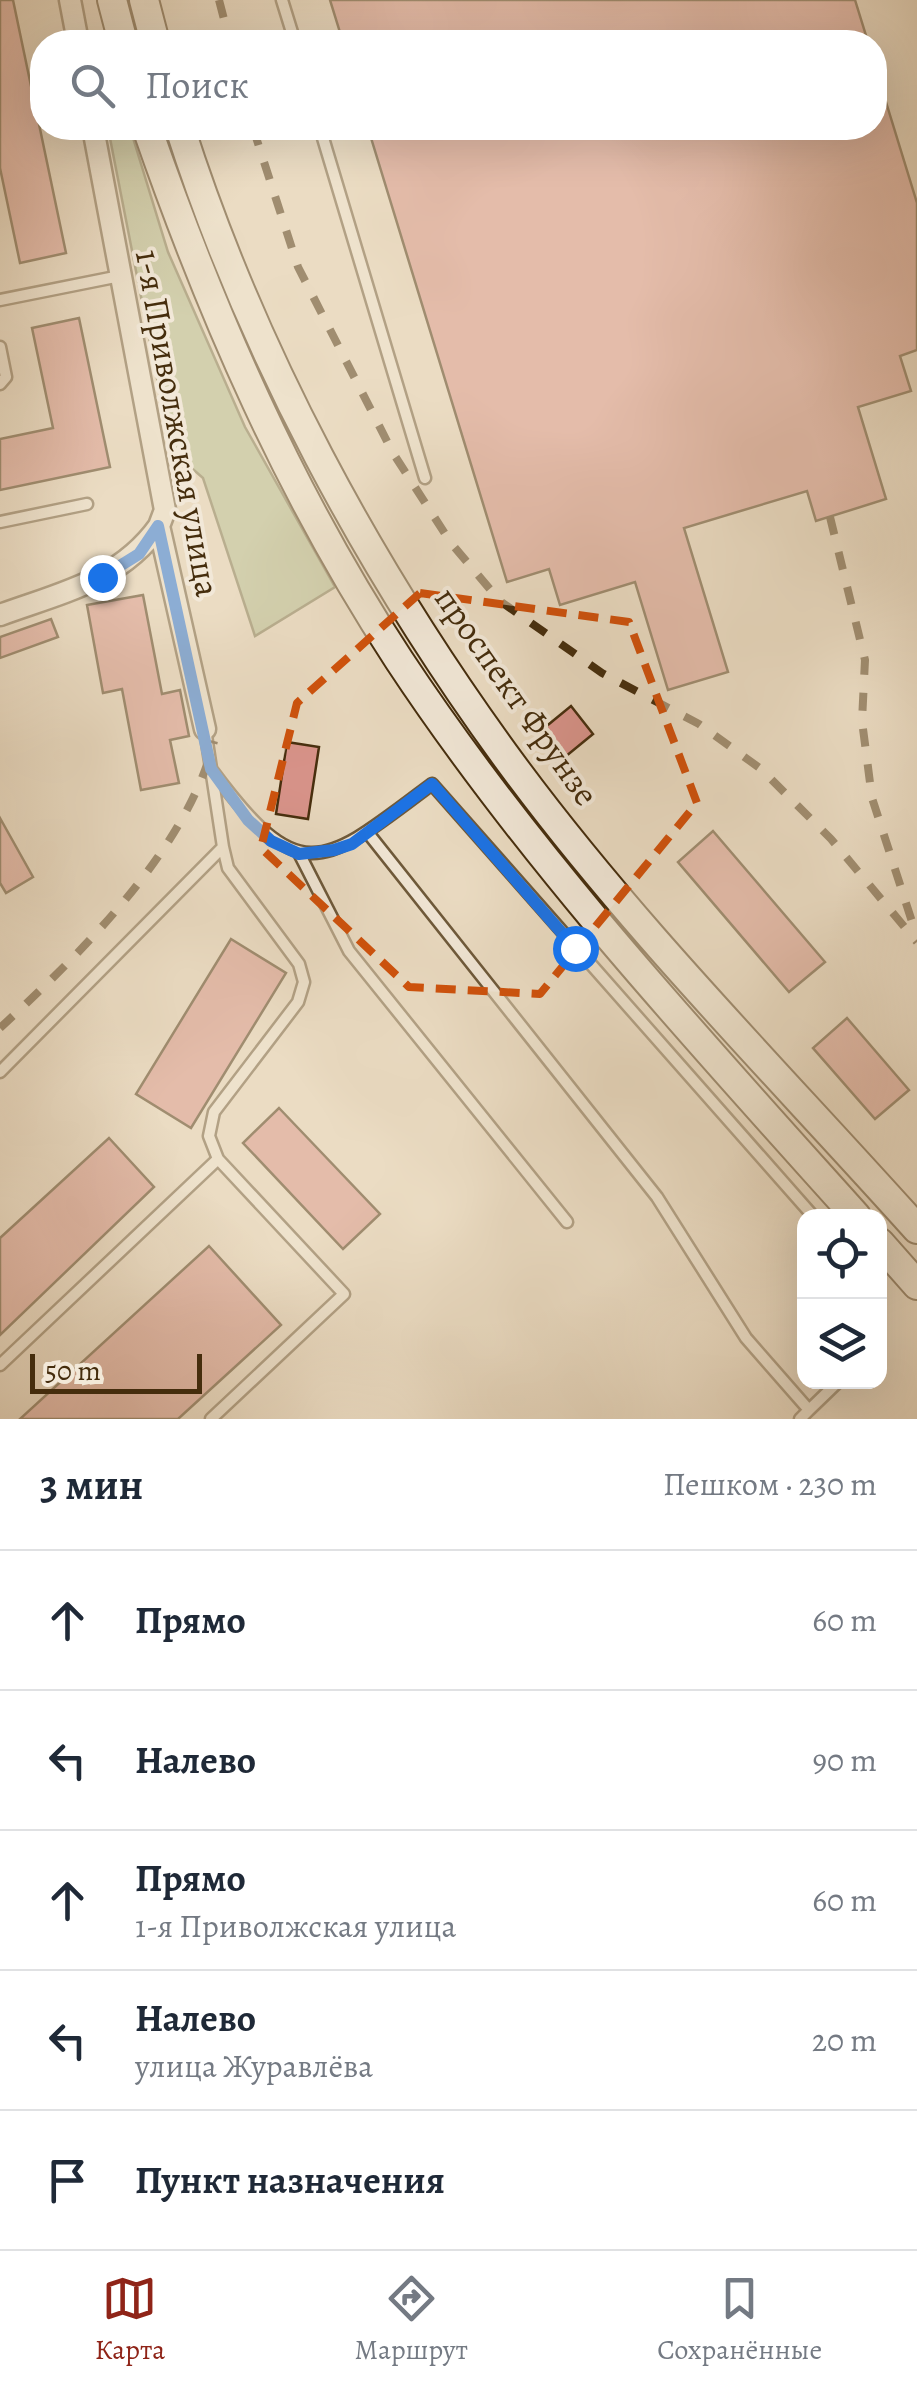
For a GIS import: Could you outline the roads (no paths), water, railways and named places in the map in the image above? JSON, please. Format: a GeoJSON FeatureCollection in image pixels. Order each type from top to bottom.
{"type":"FeatureCollection","features":[{"type":"Feature","properties":{"kind":"main road"},"geometry":{"type":"LineString","coordinates":[[112,0],[121,30]]}},
{"type":"Feature","properties":{"kind":"main road"},"geometry":{"type":"LineString","coordinates":[[144,0],[152,30]]}},
{"type":"Feature","properties":{"kind":"main road","name":"проспект Фрунзе"},"geometry":{"type":"LineString","coordinates":[[151,140],[197,272],[252,397],[319,528],[399,660],[506,810],[850,1209]]}},
{"type":"Feature","properties":{"kind":"main road","name":"проспект Фрунзе"},"geometry":{"type":"LineString","coordinates":[[184,140],[246,310],[336,484],[414,620],[510,762],[624,903],[917,1229]]}},
{"type":"Feature","properties":{"kind":"main road"},"geometry":{"type":"LineString","coordinates":[[887,1251],[917,1285]]}},
{"type":"Feature","properties":{"kind":"street"},"geometry":{"type":"LineString","coordinates":[[70,0],[76,30]]}},
{"type":"Feature","properties":{"kind":"street","name":"1-я Приволжская улица"},"geometry":{"type":"LineString","coordinates":[[95,140],[165,510],[158,526],[204,729]]}},
{"type":"Feature","properties":{"kind":"street"},"geometry":{"type":"LineString","coordinates":[[0,616],[102,577],[139,554],[158,526]]}},
{"type":"Feature","properties":{"kind":"lane"},"geometry":{"type":"LineString","coordinates":[[282,0],[291,30]]}},
{"type":"Feature","properties":{"kind":"lane"},"geometry":{"type":"LineString","coordinates":[[324,140],[425,478]]}},
{"type":"Feature","properties":{"kind":"lane"},"geometry":{"type":"LineString","coordinates":[[0,300],[120,276]]}},
{"type":"Feature","properties":{"kind":"lane"},"geometry":{"type":"LineString","coordinates":[[0,347],[6,377],[0,384]]}},
{"type":"Feature","properties":{"kind":"lane"},"geometry":{"type":"LineString","coordinates":[[0,522],[87,504]]}},
{"type":"Feature","properties":{"kind":"lane"},"geometry":{"type":"LineString","coordinates":[[204,729],[228,868],[299,964],[304,982],[298,1002],[214,1112],[210,1136],[218,1158],[344,1294],[212,1419]]}},
{"type":"Feature","properties":{"kind":"lane"},"geometry":{"type":"LineString","coordinates":[[211,769],[248,820],[271,841],[299,854],[334,850],[368,832],[432,784],[807,1209]]}},
{"type":"Feature","properties":{"kind":"lane"},"geometry":{"type":"LineString","coordinates":[[368,832],[657,1197],[746,1338],[804,1415],[831,1389]]}},
{"type":"Feature","properties":{"kind":"lane"},"geometry":{"type":"LineString","coordinates":[[0,1072],[223,847]]}},
{"type":"Feature","properties":{"kind":"lane"},"geometry":{"type":"LineString","coordinates":[[299,854],[350,951],[567,1222]]}},
{"type":"Feature","properties":{"kind":"lane"},"geometry":{"type":"LineString","coordinates":[[0,1364],[218,1158]]}},
{"type":"Feature","properties":{"kind":"railway"},"geometry":{"type":"LineString","coordinates":[[219,0],[227,30]]}},
{"type":"Feature","properties":{"kind":"railway"},"geometry":{"type":"LineString","coordinates":[[257,140],[298,267],[393,453],[451,543],[500,601],[602,673],[699,724],[761,769],[831,839],[917,942]]}},
{"type":"Feature","properties":{"kind":"railway"},"geometry":{"type":"LineString","coordinates":[[830,517],[865,660],[862,721],[872,798],[915,931]]}},
{"type":"Feature","properties":{"kind":"railway"},"geometry":{"type":"LineString","coordinates":[[0,1028],[96,933],[156,860],[201,781],[214,741]]}}]}
